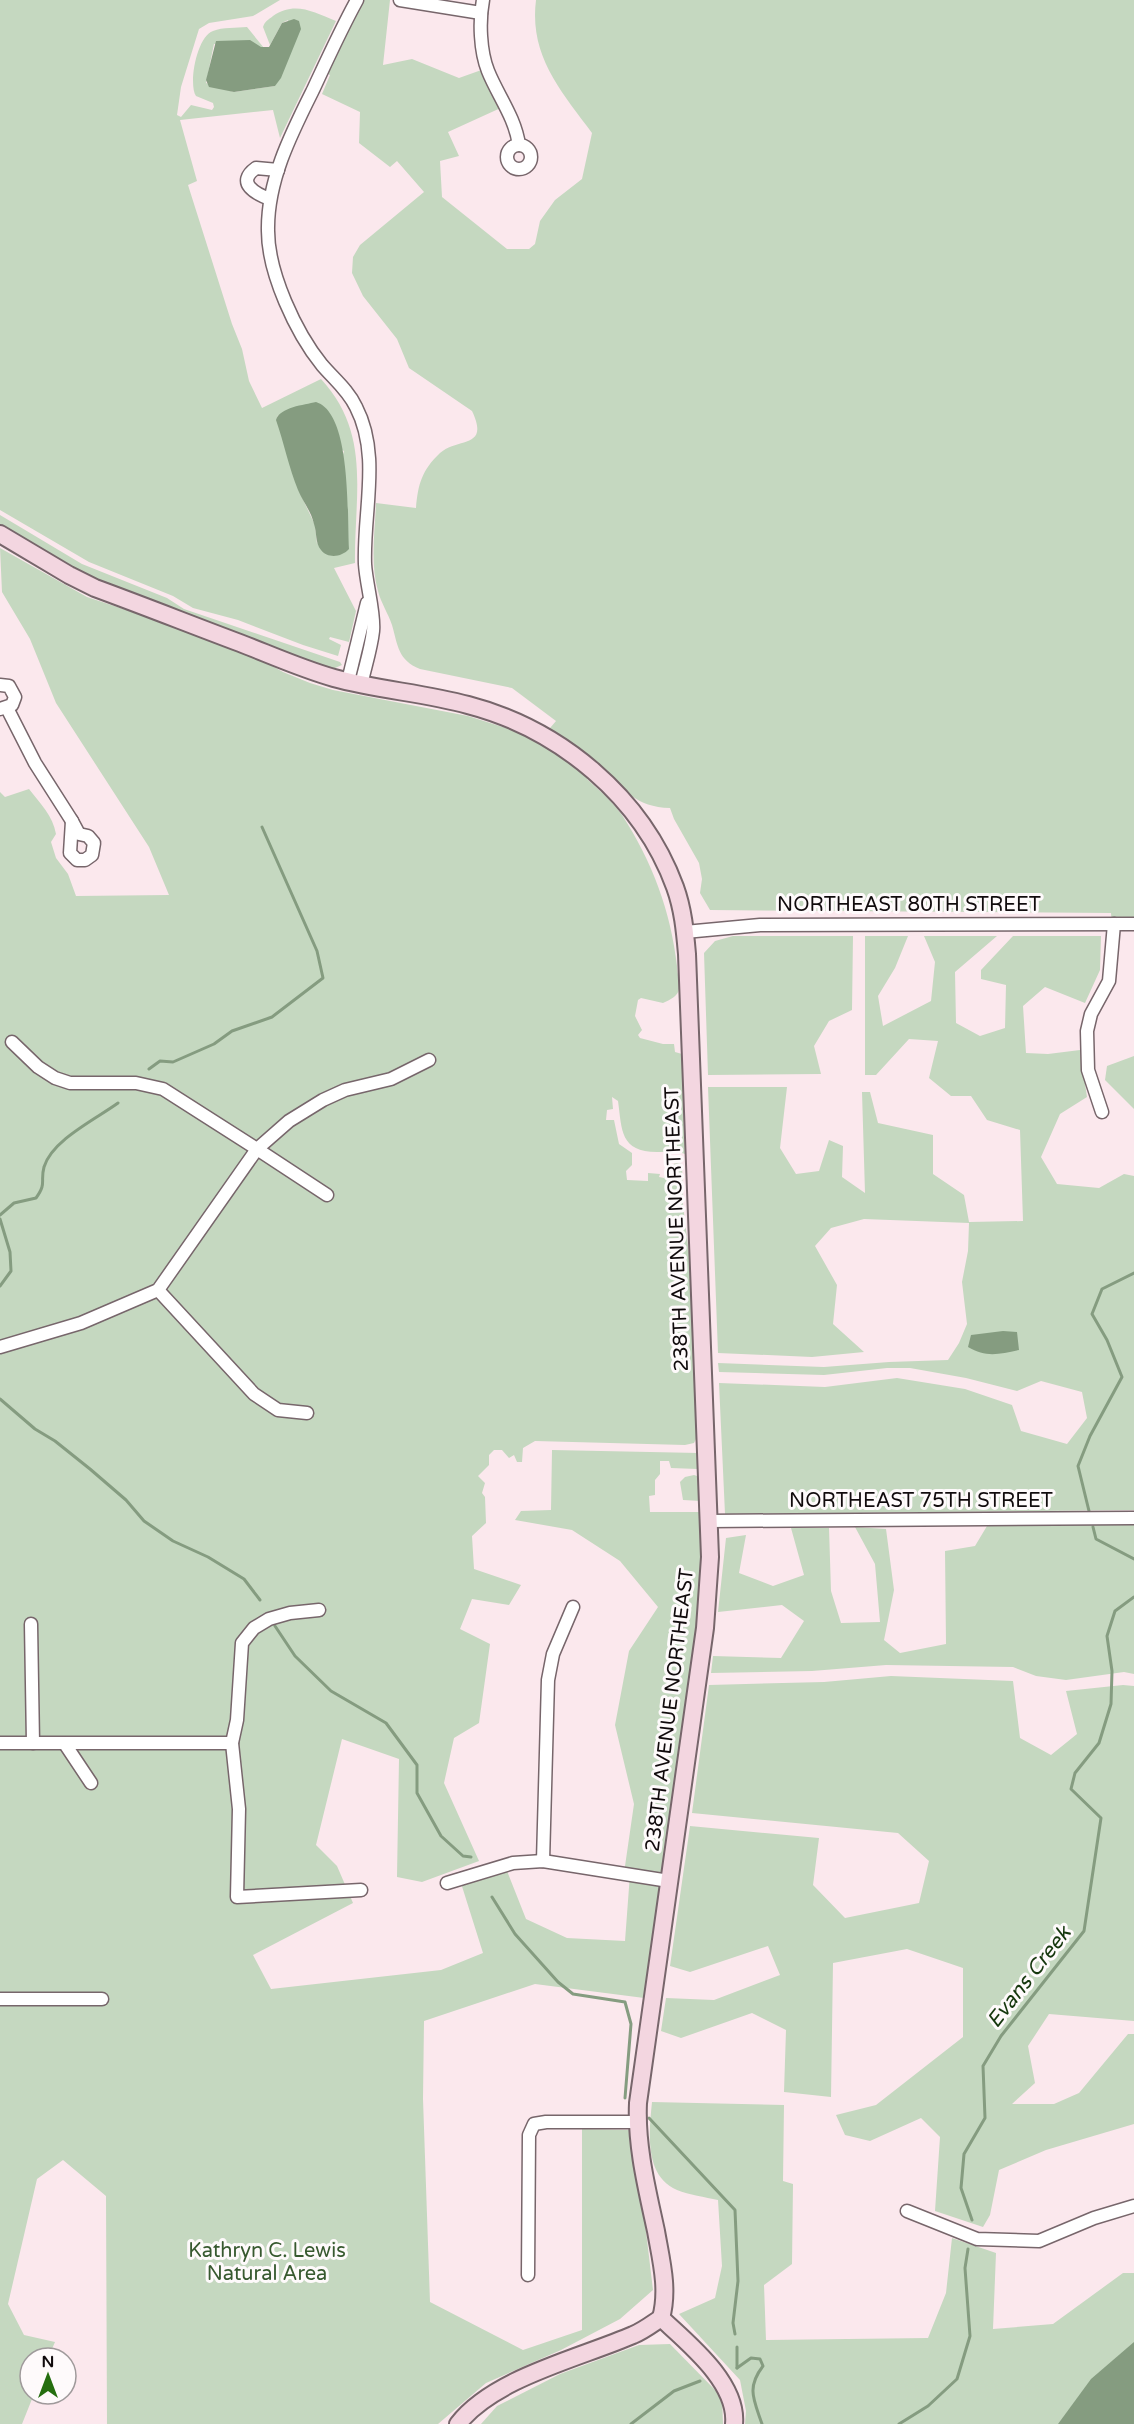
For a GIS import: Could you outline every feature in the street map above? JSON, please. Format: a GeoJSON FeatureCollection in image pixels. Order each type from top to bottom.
{"type":"FeatureCollection","features":[{"type":"Feature","properties":{"kind":"street"},"geometry":{"type":"LineString","coordinates":[[355,683],[373,630],[365,562],[369,456],[367,434],[351,396],[322,365],[303,339],[273,263],[268,233],[270,199],[278,170],[297,123],[357,0]]}},
{"type":"Feature","properties":{"kind":"street"},"geometry":{"type":"LineString","coordinates":[[400,0],[482,6],[487,68],[513,118],[519,145]]}},
{"type":"Feature","properties":{"kind":"street"},"geometry":{"type":"LineString","coordinates":[[270,199],[251,190],[248,185],[249,177],[256,168],[278,170]]}},
{"type":"Feature","properties":{"kind":"street","name":"238TH AVENUE NORTHEAST"},"geometry":{"type":"LineString","coordinates":[[0,534],[95,588],[310,670],[355,683],[469,705],[512,718],[538,732],[591,768],[624,801],[646,831],[668,870],[680,901],[687,954],[710,1581],[641,2071],[637,2122],[641,2156],[663,2266],[665,2302],[661,2318]]}},
{"type":"Feature","properties":{"kind":"street"},"geometry":{"type":"LineString","coordinates":[[0,685],[9,686],[14,693],[14,701],[3,709],[72,821]]}},
{"type":"Feature","properties":{"kind":"street"},"geometry":{"type":"LineString","coordinates":[[1102,1112],[1088,1070],[1087,1031],[1091,1014],[1109,981],[1114,924]]}},
{"type":"Feature","properties":{"kind":"street","name":"NORTHEAST 80TH STREET"},"geometry":{"type":"LineString","coordinates":[[685,932],[760,925],[1134,924]]}},
{"type":"Feature","properties":{"kind":"street"},"geometry":{"type":"LineString","coordinates":[[12,1042],[38,1067],[55,1078],[70,1083],[136,1083],[163,1089],[327,1195]]}},
{"type":"Feature","properties":{"kind":"street"},"geometry":{"type":"LineString","coordinates":[[0,1347],[81,1323],[158,1290],[257,1149],[322,1100],[345,1090],[391,1079],[429,1060]]}},
{"type":"Feature","properties":{"kind":"street"},"geometry":{"type":"LineString","coordinates":[[158,1290],[254,1394],[278,1410],[307,1413]]}},
{"type":"Feature","properties":{"kind":"street","name":"NORTHEAST 75TH STREET"},"geometry":{"type":"LineString","coordinates":[[709,1521],[1134,1518]]}},
{"type":"Feature","properties":{"kind":"street"},"geometry":{"type":"LineString","coordinates":[[543,1861],[548,1680],[553,1654],[573,1607]]}},
{"type":"Feature","properties":{"kind":"street"},"geometry":{"type":"LineString","coordinates":[[318,1610],[283,1614],[269,1619],[247,1636],[240,1651],[237,1720],[232,1743],[239,1809],[237,1893],[361,1890]]}},
{"type":"Feature","properties":{"kind":"street"},"geometry":{"type":"LineString","coordinates":[[31,1624],[33,1743]]}},
{"type":"Feature","properties":{"kind":"street"},"geometry":{"type":"LineString","coordinates":[[0,1743],[232,1743]]}},
{"type":"Feature","properties":{"kind":"street"},"geometry":{"type":"LineString","coordinates":[[65,1744],[92,1783]]}},
{"type":"Feature","properties":{"kind":"street"},"geometry":{"type":"LineString","coordinates":[[447,1883],[513,1863],[543,1861],[669,1881]]}},
{"type":"Feature","properties":{"kind":"street"},"geometry":{"type":"LineString","coordinates":[[0,1999],[102,1999]]}},
{"type":"Feature","properties":{"kind":"street"},"geometry":{"type":"LineString","coordinates":[[528,2275],[529,2135],[534,2124],[637,2122]]}},
{"type":"Feature","properties":{"kind":"street"},"geometry":{"type":"LineString","coordinates":[[906,2211],[977,2238],[1039,2241],[1094,2218],[1134,2206]]}},
{"type":"Feature","properties":{"kind":"street"},"geometry":{"type":"LineString","coordinates":[[458,2424],[478,2403],[504,2387],[636,2334],[661,2318],[707,2364],[730,2392],[734,2408],[734,2424]]}},
{"type":"Feature","properties":{"kind":"street"},"geometry":{"type":"LineString","coordinates":[[636,2334],[654,2333],[681,2338]]}},
{"type":"Feature","properties":{"kind":"green space"},"geometry":{"type":"Polygon","coordinates":[[[0,0],[280,0],[253,16],[209,23],[199,29],[181,87],[177,115],[181,117],[191,105],[212,110],[214,107],[213,103],[196,96],[193,81],[198,51],[207,35],[213,31],[247,27],[264,48],[214,44],[206,83],[234,92],[275,86],[288,20],[282,23],[270,45],[263,27],[273,16],[289,9],[297,9],[336,21],[280,138],[273,110],[180,120],[197,181],[188,185],[242,349],[249,381],[262,408],[321,379],[337,400],[348,422],[357,467],[355,563],[334,568],[356,611],[349,642],[330,637],[329,639],[341,645],[338,656],[238,620],[193,608],[173,596],[89,562],[0,510],[0,0]],[[278,415],[277,420],[299,491],[315,525],[317,544],[344,451],[278,415]]]}},
{"type":"Feature","properties":{"kind":"green space","name":"Kathryn C. Lewis Natural Area"},"geometry":{"type":"Polygon","coordinates":[[[357,0],[390,0],[383,65],[412,59],[459,78],[487,68],[505,106],[448,132],[459,156],[440,161],[442,197],[507,249],[529,249],[535,244],[540,221],[555,200],[582,179],[592,133],[559,87],[542,56],[535,20],[536,0],[1134,0],[1134,928],[1112,928],[1111,913],[710,910],[700,893],[702,879],[699,863],[670,808],[639,801],[624,790],[601,767],[587,779],[606,796],[633,832],[659,888],[674,946],[679,983],[677,994],[663,1003],[641,998],[638,1000],[635,1016],[642,1030],[638,1035],[640,1038],[663,1044],[674,1044],[675,1052],[682,1054],[685,1154],[645,1151],[629,1144],[622,1130],[618,1101],[612,1097],[613,1109],[607,1110],[606,1120],[614,1120],[619,1144],[632,1153],[632,1165],[626,1171],[627,1180],[648,1181],[648,1173],[660,1174],[659,1177],[664,1178],[670,1166],[682,1164],[683,1205],[704,1374],[706,1439],[696,1439],[694,1443],[685,1445],[535,1441],[523,1448],[522,1462],[517,1462],[514,1455],[509,1458],[502,1450],[494,1450],[489,1455],[489,1465],[478,1476],[485,1483],[482,1493],[485,1497],[486,1523],[472,1536],[474,1569],[521,1585],[509,1605],[472,1599],[460,1629],[490,1644],[479,1723],[454,1738],[444,1783],[479,1861],[422,1882],[397,1877],[399,1759],[342,1739],[316,1845],[337,1866],[353,1903],[253,1955],[271,1989],[441,1970],[483,1953],[460,1880],[505,1866],[526,1919],[567,1938],[625,1941],[630,1874],[624,1873],[634,1804],[615,1725],[629,1651],[658,1607],[620,1561],[572,1530],[515,1520],[521,1511],[551,1510],[552,1450],[699,1453],[699,1468],[697,1469],[671,1468],[669,1461],[660,1461],[660,1474],[655,1480],[655,1495],[649,1496],[650,1512],[709,1512],[710,1557],[652,1999],[535,1984],[424,2021],[423,2099],[430,2302],[523,2350],[582,2330],[582,2129],[630,2130],[653,2290],[620,2319],[561,2350],[486,2383],[438,2424],[107,2424],[106,2196],[63,2160],[37,2179],[8,2304],[24,2335],[55,2342],[53,2346],[18,2346],[18,2406],[29,2406],[22,2424],[0,2424],[0,792],[5,797],[29,789],[46,810],[56,834],[51,842],[56,858],[68,874],[76,896],[169,895],[149,847],[56,703],[30,639],[2,592],[0,548],[87,597],[169,624],[265,662],[310,683],[333,690],[468,716],[519,732],[539,741],[556,721],[512,688],[420,669],[407,661],[400,652],[381,600],[374,558],[376,503],[416,508],[420,485],[429,465],[447,448],[475,437],[477,423],[472,411],[409,368],[397,339],[363,296],[352,273],[353,257],[360,245],[424,192],[397,161],[390,167],[359,143],[360,112],[322,94],[330,75],[322,71],[357,0]]]}},
{"type":"Feature","properties":{"kind":"green space"},"geometry":{"type":"Polygon","coordinates":[[[0,515],[82,564],[167,598],[184,609],[340,662],[342,665],[329,668],[95,579],[0,525],[0,515]]]}},
{"type":"Feature","properties":{"kind":"green space"},"geometry":{"type":"Polygon","coordinates":[[[733,936],[853,936],[852,1010],[829,1021],[814,1046],[821,1074],[708,1075],[704,953],[715,941],[733,936]]]}},
{"type":"Feature","properties":{"kind":"green space"},"geometry":{"type":"Polygon","coordinates":[[[865,936],[908,936],[895,968],[878,996],[883,1026],[931,1001],[935,962],[924,936],[997,936],[955,972],[956,1023],[980,1036],[1005,1028],[1006,985],[981,979],[981,970],[1013,936],[1101,936],[1100,970],[1085,1003],[1045,987],[1023,1006],[1026,1053],[1048,1054],[1080,1050],[1087,1097],[1060,1114],[1041,1157],[1057,1184],[1099,1188],[1124,1174],[1134,1176],[1134,1510],[725,1514],[719,1383],[825,1387],[897,1378],[965,1389],[1012,1405],[1021,1431],[1067,1444],[1087,1418],[1082,1392],[1041,1381],[1017,1391],[966,1378],[910,1368],[887,1368],[824,1375],[719,1372],[718,1363],[824,1367],[948,1360],[967,1324],[962,1282],[968,1251],[969,1223],[864,1219],[831,1228],[815,1246],[837,1285],[833,1324],[864,1352],[812,1357],[718,1353],[708,1087],[787,1087],[780,1148],[796,1174],[819,1171],[829,1140],[843,1146],[842,1177],[865,1193],[862,1092],[870,1092],[878,1123],[933,1135],[933,1174],[964,1195],[969,1222],[1023,1221],[1020,1130],[987,1120],[971,1096],[951,1096],[929,1078],[938,1041],[909,1039],[876,1075],[865,1075],[865,936]]]}},
{"type":"Feature","properties":{"kind":"green space"},"geometry":{"type":"Polygon","coordinates":[[[1134,1056],[1134,1109],[1105,1080],[1107,1066],[1134,1056]]]}},
{"type":"Feature","properties":{"kind":"green space"},"geometry":{"type":"Polygon","coordinates":[[[694,1475],[700,1477],[701,1501],[683,1500],[680,1482],[685,1477],[694,1475]]]}},
{"type":"Feature","properties":{"kind":"green space"},"geometry":{"type":"Polygon","coordinates":[[[1134,1524],[1134,1674],[1124,1672],[1066,1680],[1036,1676],[1013,1667],[886,1665],[812,1671],[711,1673],[713,1656],[781,1658],[804,1621],[782,1605],[718,1612],[726,1538],[746,1535],[739,1573],[773,1586],[804,1575],[791,1528],[829,1528],[831,1591],[841,1623],[880,1622],[875,1564],[855,1527],[886,1529],[894,1590],[884,1640],[900,1653],[946,1644],[945,1551],[975,1546],[987,1526],[1134,1524]]]}},
{"type":"Feature","properties":{"kind":"green space"},"geometry":{"type":"Polygon","coordinates":[[[891,1676],[1013,1681],[1020,1738],[1051,1755],[1077,1734],[1066,1691],[1123,1685],[1134,1686],[1134,2021],[1049,2014],[1028,2046],[1035,2083],[1012,2104],[1054,2104],[1079,2093],[1128,2034],[1134,2034],[1134,2124],[1046,2150],[999,2170],[990,2215],[983,2227],[935,2211],[940,2137],[921,2118],[870,2141],[845,2135],[836,2115],[876,2105],[963,2037],[963,1968],[907,1949],[833,1963],[831,2097],[784,2092],[786,2030],[752,2013],[681,2038],[661,2031],[666,1998],[714,2000],[780,1975],[768,1946],[690,1972],[670,1966],[690,1826],[819,1838],[813,1885],[845,1918],[919,1903],[929,1861],[898,1833],[692,1813],[709,1685],[824,1682],[891,1676]]]}},
{"type":"Feature","properties":{"kind":"green space"},"geometry":{"type":"Polygon","coordinates":[[[652,2102],[784,2105],[783,2181],[793,2184],[792,2264],[764,2285],[766,2340],[928,2338],[946,2293],[952,2238],[996,2253],[993,2329],[1053,2324],[1123,2273],[1134,2273],[1134,2424],[745,2424],[746,2411],[740,2380],[679,2314],[715,2298],[722,2266],[718,2200],[677,2190],[659,2175],[651,2152],[652,2102]]]}},
{"type":"Feature","properties":{"kind":"green space"},"geometry":{"type":"Polygon","coordinates":[[[670,2344],[722,2397],[723,2424],[481,2424],[497,2406],[560,2374],[639,2345],[670,2344]]]}},
{"type":"Feature","properties":{"kind":"shaded area"},"geometry":{"type":"Polygon","coordinates":[[[294,19],[299,21],[301,29],[281,78],[275,86],[234,92],[209,87],[206,80],[216,41],[250,40],[261,47],[269,47],[282,23],[294,19]]]}},
{"type":"Feature","properties":{"kind":"shaded area"},"geometry":{"type":"Polygon","coordinates":[[[316,402],[328,410],[336,425],[345,467],[349,549],[335,556],[327,555],[319,547],[313,519],[295,482],[276,420],[287,409],[316,402]]]}},
{"type":"Feature","properties":{"kind":"shaded area"},"geometry":{"type":"Polygon","coordinates":[[[1003,1331],[1017,1332],[1019,1350],[987,1354],[968,1347],[971,1335],[1003,1331]]]}},
{"type":"Feature","properties":{"kind":"shaded area"},"geometry":{"type":"Polygon","coordinates":[[[1134,2342],[1134,2424],[1058,2424],[1091,2379],[1134,2342]]]}},
{"type":"Feature","properties":{"kind":"waterway"},"geometry":{"type":"LineString","coordinates":[[149,1069],[160,1061],[173,1062],[214,1044],[232,1031],[272,1017],[323,978],[317,951],[262,827]]}},
{"type":"Feature","properties":{"kind":"waterway"},"geometry":{"type":"LineString","coordinates":[[0,1215],[14,1203],[36,1198],[42,1186],[44,1167],[56,1148],[76,1131],[118,1103]]}},
{"type":"Feature","properties":{"kind":"waterway"},"geometry":{"type":"LineString","coordinates":[[0,1219],[10,1252],[11,1271],[0,1286]]}},
{"type":"Feature","properties":{"kind":"waterway","name":"Evans Creek"},"geometry":{"type":"LineString","coordinates":[[1089,1511],[1078,1466],[1090,1436],[1122,1377],[1107,1340],[1092,1314],[1102,1289],[1134,1273]]}},
{"type":"Feature","properties":{"kind":"waterway"},"geometry":{"type":"LineString","coordinates":[[0,1399],[35,1429],[55,1441],[90,1469],[126,1500],[144,1521],[173,1541],[208,1557],[244,1579],[260,1600]]}},
{"type":"Feature","properties":{"kind":"waterway","name":"Evans Creek"},"geometry":{"type":"LineString","coordinates":[[1093,1527],[1096,1539],[1134,1559]]}},
{"type":"Feature","properties":{"kind":"waterway","name":"Evans Creek"},"geometry":{"type":"LineString","coordinates":[[972,2220],[961,2188],[964,2154],[985,2118],[983,2066],[1001,2036],[1084,1931],[1101,1818],[1071,1789],[1075,1773],[1099,1743],[1111,1704],[1112,1671],[1107,1636],[1115,1611],[1134,1597]]}},
{"type":"Feature","properties":{"kind":"waterway"},"geometry":{"type":"LineString","coordinates":[[275,1626],[295,1656],[331,1691],[386,1723],[417,1765],[417,1793],[441,1836],[463,1856],[471,1857]]}},
{"type":"Feature","properties":{"kind":"waterway"},"geometry":{"type":"LineString","coordinates":[[492,1897],[515,1934],[558,1982],[573,1994],[625,2002],[631,2024],[625,2098]]}},
{"type":"Feature","properties":{"kind":"waterway"},"geometry":{"type":"LineString","coordinates":[[649,2118],[735,2210],[738,2281],[733,2323],[735,2334]]}},
{"type":"Feature","properties":{"kind":"waterway","name":"Evans Creek"},"geometry":{"type":"LineString","coordinates":[[899,2424],[928,2406],[957,2379],[970,2336],[965,2268],[968,2249]]}},
{"type":"Feature","properties":{"kind":"waterway"},"geometry":{"type":"LineString","coordinates":[[737,2347],[737,2368]]}},
{"type":"Feature","properties":{"kind":"waterway"},"geometry":{"type":"LineString","coordinates":[[737,2368],[751,2358],[760,2359],[763,2366],[755,2381],[753,2394],[762,2424]]}},
{"type":"Feature","properties":{"kind":"waterway"},"geometry":{"type":"LineString","coordinates":[[631,2424],[674,2391],[700,2381]]}}]}
